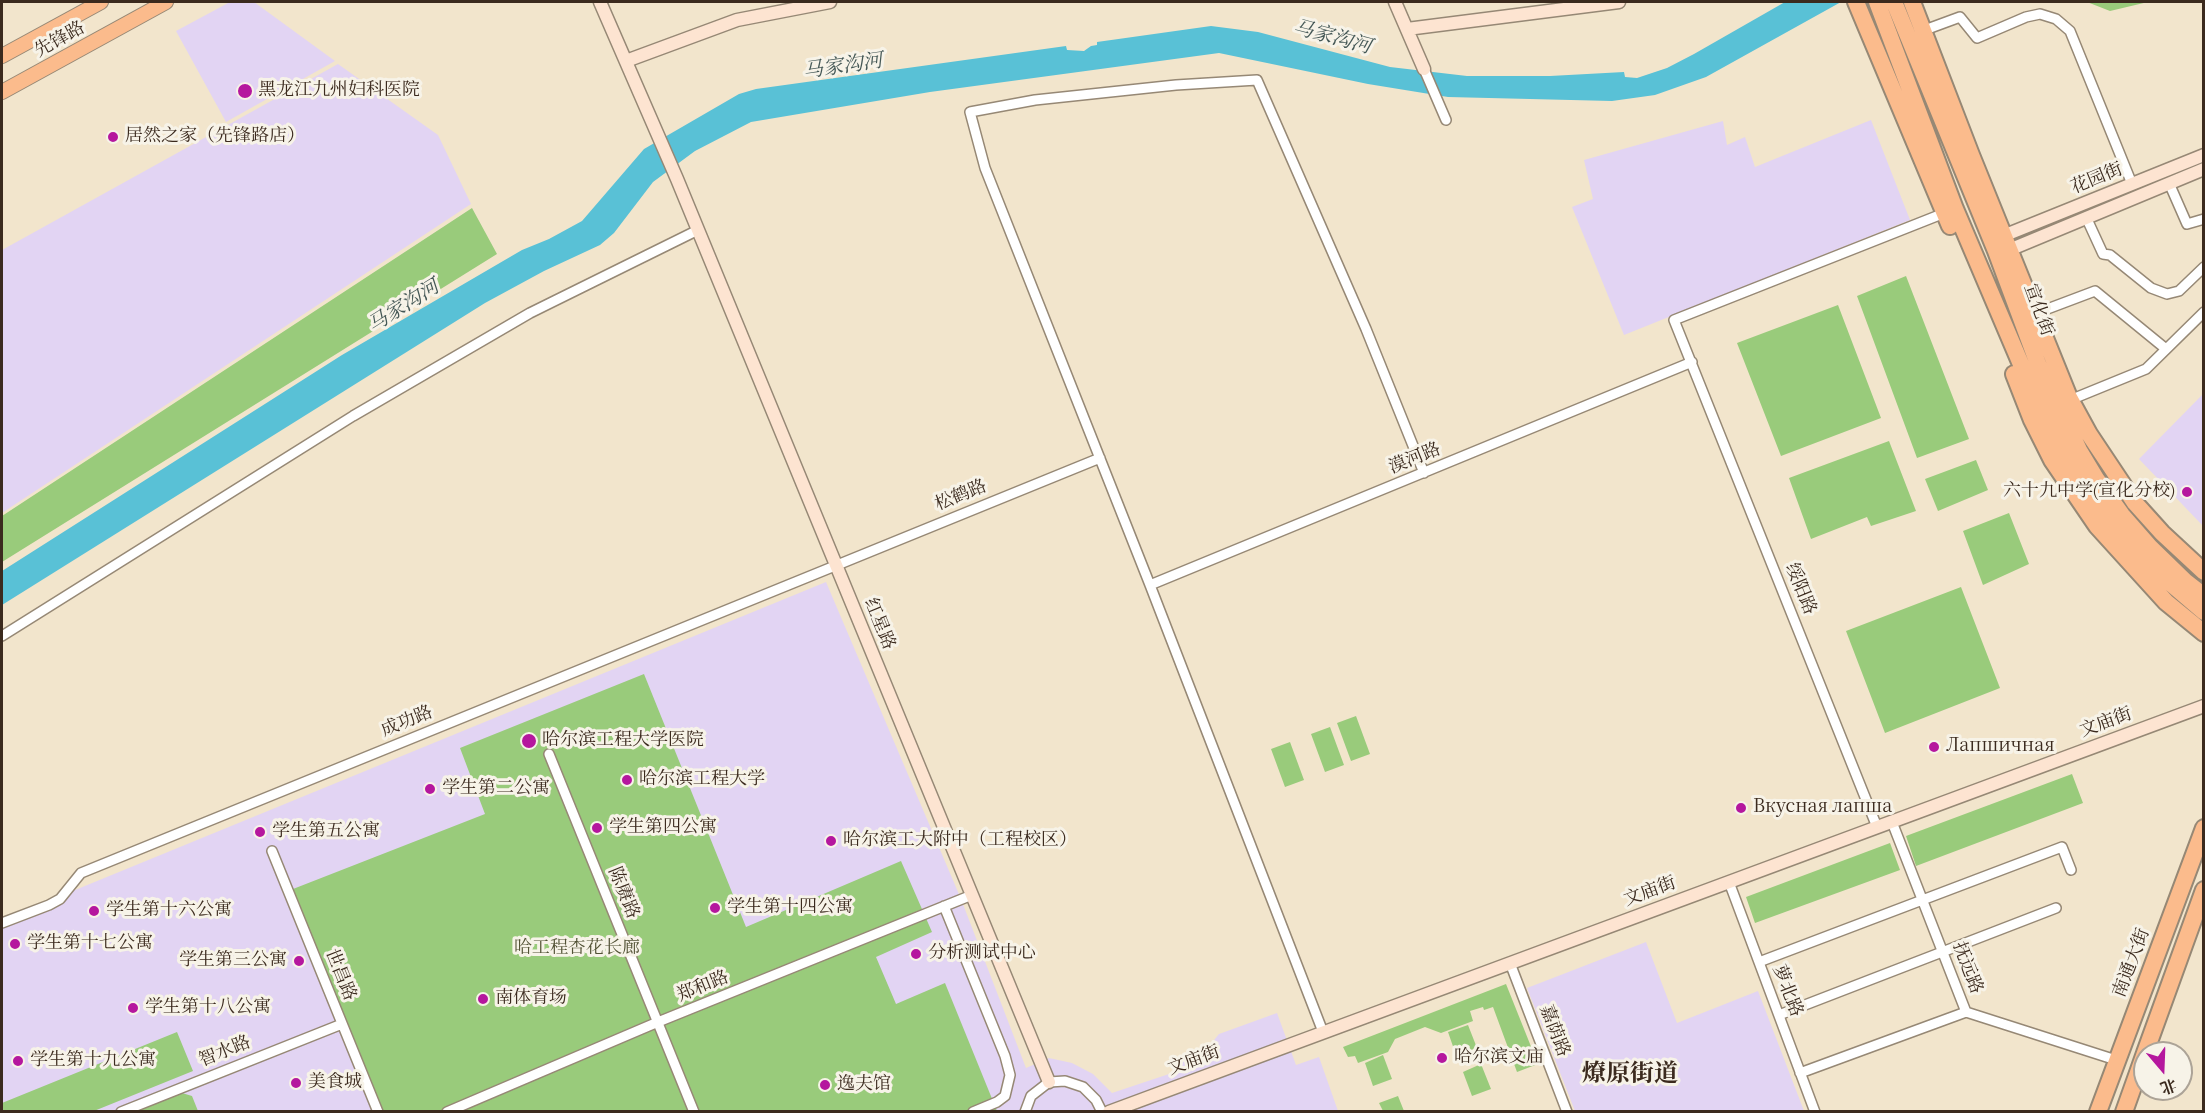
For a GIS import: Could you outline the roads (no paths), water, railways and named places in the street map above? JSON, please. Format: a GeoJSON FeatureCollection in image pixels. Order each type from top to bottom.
{"type":"FeatureCollection","features":[{"type":"Feature","properties":{"kind":"highway"},"geometry":{"type":"LineString","coordinates":[[1877,2],[1950,211],[2032,420],[2052,460],[2097,526],[2166,602],[2204,633]]}},
{"type":"Feature","properties":{"kind":"highway","name":"宣化街"},"geometry":{"type":"LineString","coordinates":[[1894,2],[2034,314],[2070,400]]}},
{"type":"Feature","properties":{"kind":"highway","name":"宣化街"},"geometry":{"type":"LineString","coordinates":[[1912,2],[2003,246],[2038,364],[2055,404],[2091,470],[2122,515],[2185,581],[2204,596]]}},
{"type":"Feature","properties":{"kind":"highway"},"geometry":{"type":"LineString","coordinates":[[1856,3],[1950,211],[1969,243],[2026,376],[2075,469],[2115,526],[2156,570],[2204,612]]}},
{"type":"Feature","properties":{"kind":"highway"},"geometry":{"type":"LineString","coordinates":[[1969,243],[1996,327],[2032,420]]}},
{"type":"Feature","properties":{"kind":"highway"},"geometry":{"type":"LineString","coordinates":[[2003,246],[2070,400],[2111,469],[2135,503],[2204,572]]}},
{"type":"Feature","properties":{"kind":"highway","name":"南通大街"},"geometry":{"type":"LineString","coordinates":[[2098,1112],[2204,828]]}},
{"type":"Feature","properties":{"kind":"highway"},"geometry":{"type":"LineString","coordinates":[[2149,1041],[2204,890]]}},
{"type":"Feature","properties":{"kind":"highway"},"geometry":{"type":"LineString","coordinates":[[2124,1112],[2133,1087]]}},
{"type":"Feature","properties":{"kind":"main road","name":"先锋路"},"geometry":{"type":"LineString","coordinates":[[2,56],[101,2]]}},
{"type":"Feature","properties":{"kind":"main road","name":"先锋路"},"geometry":{"type":"LineString","coordinates":[[2,92],[166,2]]}},
{"type":"Feature","properties":{"kind":"main road","name":"红星路"},"geometry":{"type":"LineString","coordinates":[[600,2],[698,230],[1049,1082]]}},
{"type":"Feature","properties":{"kind":"main road"},"geometry":{"type":"LineString","coordinates":[[626,61],[737,20],[830,2]]}},
{"type":"Feature","properties":{"kind":"main road"},"geometry":{"type":"LineString","coordinates":[[1395,2],[1424,69]]}},
{"type":"Feature","properties":{"kind":"main road"},"geometry":{"type":"LineString","coordinates":[[1407,29],[1619,2]]}},
{"type":"Feature","properties":{"kind":"main road","name":"花园街"},"geometry":{"type":"LineString","coordinates":[[2003,246],[2132,184],[2204,155]]}},
{"type":"Feature","properties":{"kind":"main road","name":"花园街"},"geometry":{"type":"LineString","coordinates":[[2003,246],[2086,218],[2204,169]]}},
{"type":"Feature","properties":{"kind":"main road","name":"文庙街"},"geometry":{"type":"LineString","coordinates":[[1109,1112],[2204,706]]}},
{"type":"Feature","properties":{"kind":"street"},"geometry":{"type":"LineString","coordinates":[[1922,30],[1960,17],[1977,38],[2026,17],[2040,14],[2056,19],[2070,31],[2132,184]]}},
{"type":"Feature","properties":{"kind":"street"},"geometry":{"type":"LineString","coordinates":[[1424,69],[1446,120]]}},
{"type":"Feature","properties":{"kind":"street"},"geometry":{"type":"LineString","coordinates":[[1323,1032],[985,168],[970,112],[1047,98],[1176,85],[1257,80],[1366,330],[1424,473]]}},
{"type":"Feature","properties":{"kind":"street"},"geometry":{"type":"LineString","coordinates":[[2169,183],[2187,224],[2204,219]]}},
{"type":"Feature","properties":{"kind":"street","name":"绥阳路"},"geometry":{"type":"LineString","coordinates":[[1877,827],[1674,320],[1950,211]]}},
{"type":"Feature","properties":{"kind":"street"},"geometry":{"type":"LineString","coordinates":[[2086,218],[2103,254],[2110,255],[2151,288],[2167,294],[2179,291],[2204,267]]}},
{"type":"Feature","properties":{"kind":"street"},"geometry":{"type":"LineString","coordinates":[[2,636],[343,422],[481,341],[530,313],[698,230]]}},
{"type":"Feature","properties":{"kind":"street"},"geometry":{"type":"LineString","coordinates":[[2034,314],[2095,291],[2166,349]]}},
{"type":"Feature","properties":{"kind":"street"},"geometry":{"type":"LineString","coordinates":[[2070,400],[2146,369],[2204,312]]}},
{"type":"Feature","properties":{"kind":"street","name":"漠河路"},"geometry":{"type":"LineString","coordinates":[[1150,585],[1692,362]]}},
{"type":"Feature","properties":{"kind":"street","name":"松鹤路"},"geometry":{"type":"LineString","coordinates":[[835,564],[1100,458]]}},
{"type":"Feature","properties":{"kind":"street","name":"成功路"},"geometry":{"type":"LineString","coordinates":[[2,923],[60,899],[81,873],[835,564]]}},
{"type":"Feature","properties":{"kind":"street","name":"陈赓路"},"geometry":{"type":"LineString","coordinates":[[549,754],[694,1112]]}},
{"type":"Feature","properties":{"kind":"street","name":"抚远路"},"geometry":{"type":"LineString","coordinates":[[1892,822],[1966,1012],[2116,1060]]}},
{"type":"Feature","properties":{"kind":"street"},"geometry":{"type":"LineString","coordinates":[[1759,962],[2062,847],[2071,870]]}},
{"type":"Feature","properties":{"kind":"street","name":"世昌路"},"geometry":{"type":"LineString","coordinates":[[272,851],[378,1112]]}},
{"type":"Feature","properties":{"kind":"street","name":"萝北路"},"geometry":{"type":"LineString","coordinates":[[1729,882],[1815,1112]]}},
{"type":"Feature","properties":{"kind":"street","name":"郑和路"},"geometry":{"type":"LineString","coordinates":[[447,1112],[658,1022],[972,895]]}},
{"type":"Feature","properties":{"kind":"street"},"geometry":{"type":"LineString","coordinates":[[944,906],[1005,1056],[1010,1075],[1005,1096],[974,1112]]}},
{"type":"Feature","properties":{"kind":"street"},"geometry":{"type":"LineString","coordinates":[[1779,1015],[2056,908]]}},
{"type":"Feature","properties":{"kind":"street","name":"嘉荫路"},"geometry":{"type":"LineString","coordinates":[[1510,963],[1567,1112]]}},
{"type":"Feature","properties":{"kind":"street"},"geometry":{"type":"LineString","coordinates":[[1800,1073],[1966,1012]]}},
{"type":"Feature","properties":{"kind":"street","name":"智水路"},"geometry":{"type":"LineString","coordinates":[[121,1112],[342,1024]]}},
{"type":"Feature","properties":{"kind":"street"},"geometry":{"type":"LineString","coordinates":[[1025,1112],[1031,1096],[1049,1082],[1065,1082],[1083,1087],[1096,1100],[1102,1112]]}},
{"type":"Feature","properties":{"kind":"water"},"geometry":{"type":"Polygon","coordinates":[[[1785,2],[1841,2],[1706,77],[1655,95],[1612,101],[1448,97],[1368,84],[1219,53],[930,92],[751,122],[695,151],[653,182],[614,233],[600,245],[544,271],[485,303],[2,605],[2,571],[342,355],[522,250],[549,239],[582,221],[644,149],[739,94],[756,89],[1066,46],[1067,50],[1084,51],[1097,45],[1097,42],[1211,26],[1258,32],[1390,67],[1467,76],[1550,76],[1624,72],[1625,77],[1637,78],[1667,68],[1785,2]]]}},
{"type":"Feature","properties":{"kind":"place","name":"黑龙江九州妇科医院"},"geometry":{"type":"Point","coordinates":[245,91]}},
{"type":"Feature","properties":{"kind":"place","name":"居然之家（先锋路店）"},"geometry":{"type":"Point","coordinates":[113,137]}},
{"type":"Feature","properties":{"kind":"place","name":"六十九中学(宣化分校)"},"geometry":{"type":"Point","coordinates":[2187,492]}},
{"type":"Feature","properties":{"kind":"place","name":"哈尔滨工程大学医院"},"geometry":{"type":"Point","coordinates":[529,741]}},
{"type":"Feature","properties":{"kind":"place","name":"Лапшичная"},"geometry":{"type":"Point","coordinates":[1934,747]}},
{"type":"Feature","properties":{"kind":"place","name":"哈尔滨工程大学"},"geometry":{"type":"Point","coordinates":[627,780]}},
{"type":"Feature","properties":{"kind":"place","name":"学生第二公寓"},"geometry":{"type":"Point","coordinates":[430,789]}},
{"type":"Feature","properties":{"kind":"place","name":"Вкусная лапша"},"geometry":{"type":"Point","coordinates":[1741,808]}},
{"type":"Feature","properties":{"kind":"place","name":"学生第四公寓"},"geometry":{"type":"Point","coordinates":[597,828]}},
{"type":"Feature","properties":{"kind":"place","name":"学生第五公寓"},"geometry":{"type":"Point","coordinates":[260,832]}},
{"type":"Feature","properties":{"kind":"place","name":"哈尔滨工大附中（工程校区）"},"geometry":{"type":"Point","coordinates":[831,841]}},
{"type":"Feature","properties":{"kind":"place","name":"学生第十四公寓"},"geometry":{"type":"Point","coordinates":[715,908]}},
{"type":"Feature","properties":{"kind":"place","name":"学生第十六公寓"},"geometry":{"type":"Point","coordinates":[94,911]}},
{"type":"Feature","properties":{"kind":"place","name":"学生第十七公寓"},"geometry":{"type":"Point","coordinates":[15,944]}},
{"type":"Feature","properties":{"kind":"place","name":"分析测试中心"},"geometry":{"type":"Point","coordinates":[916,954]}},
{"type":"Feature","properties":{"kind":"place","name":"学生第三公寓"},"geometry":{"type":"Point","coordinates":[299,961]}},
{"type":"Feature","properties":{"kind":"place","name":"南体育场"},"geometry":{"type":"Point","coordinates":[483,999]}},
{"type":"Feature","properties":{"kind":"place","name":"学生第十八公寓"},"geometry":{"type":"Point","coordinates":[133,1008]}},
{"type":"Feature","properties":{"kind":"place","name":"哈尔滨文庙"},"geometry":{"type":"Point","coordinates":[1442,1058]}},
{"type":"Feature","properties":{"kind":"place","name":"学生第十九公寓"},"geometry":{"type":"Point","coordinates":[18,1061]}},
{"type":"Feature","properties":{"kind":"place","name":"美食城"},"geometry":{"type":"Point","coordinates":[296,1083]}},
{"type":"Feature","properties":{"kind":"place","name":"逸夫馆"},"geometry":{"type":"Point","coordinates":[825,1085]}},
{"type":"Feature","properties":{"kind":"district","name":"燎原街道"},"geometry":{"type":"Point","coordinates":[1630,1075]}},
{"type":"Feature","properties":{"kind":"water label","name":"马家沟河"},"geometry":{"type":"Point","coordinates":[1332,38]}},
{"type":"Feature","properties":{"kind":"water label","name":"马家沟河"},"geometry":{"type":"Point","coordinates":[843,67]}},
{"type":"Feature","properties":{"kind":"water label","name":"马家沟河"},"geometry":{"type":"Point","coordinates":[404,307]}},
{"type":"Feature","properties":{"kind":"park label","name":"哈工程杏花长廊"},"geometry":{"type":"Point","coordinates":[577,949]}}]}
